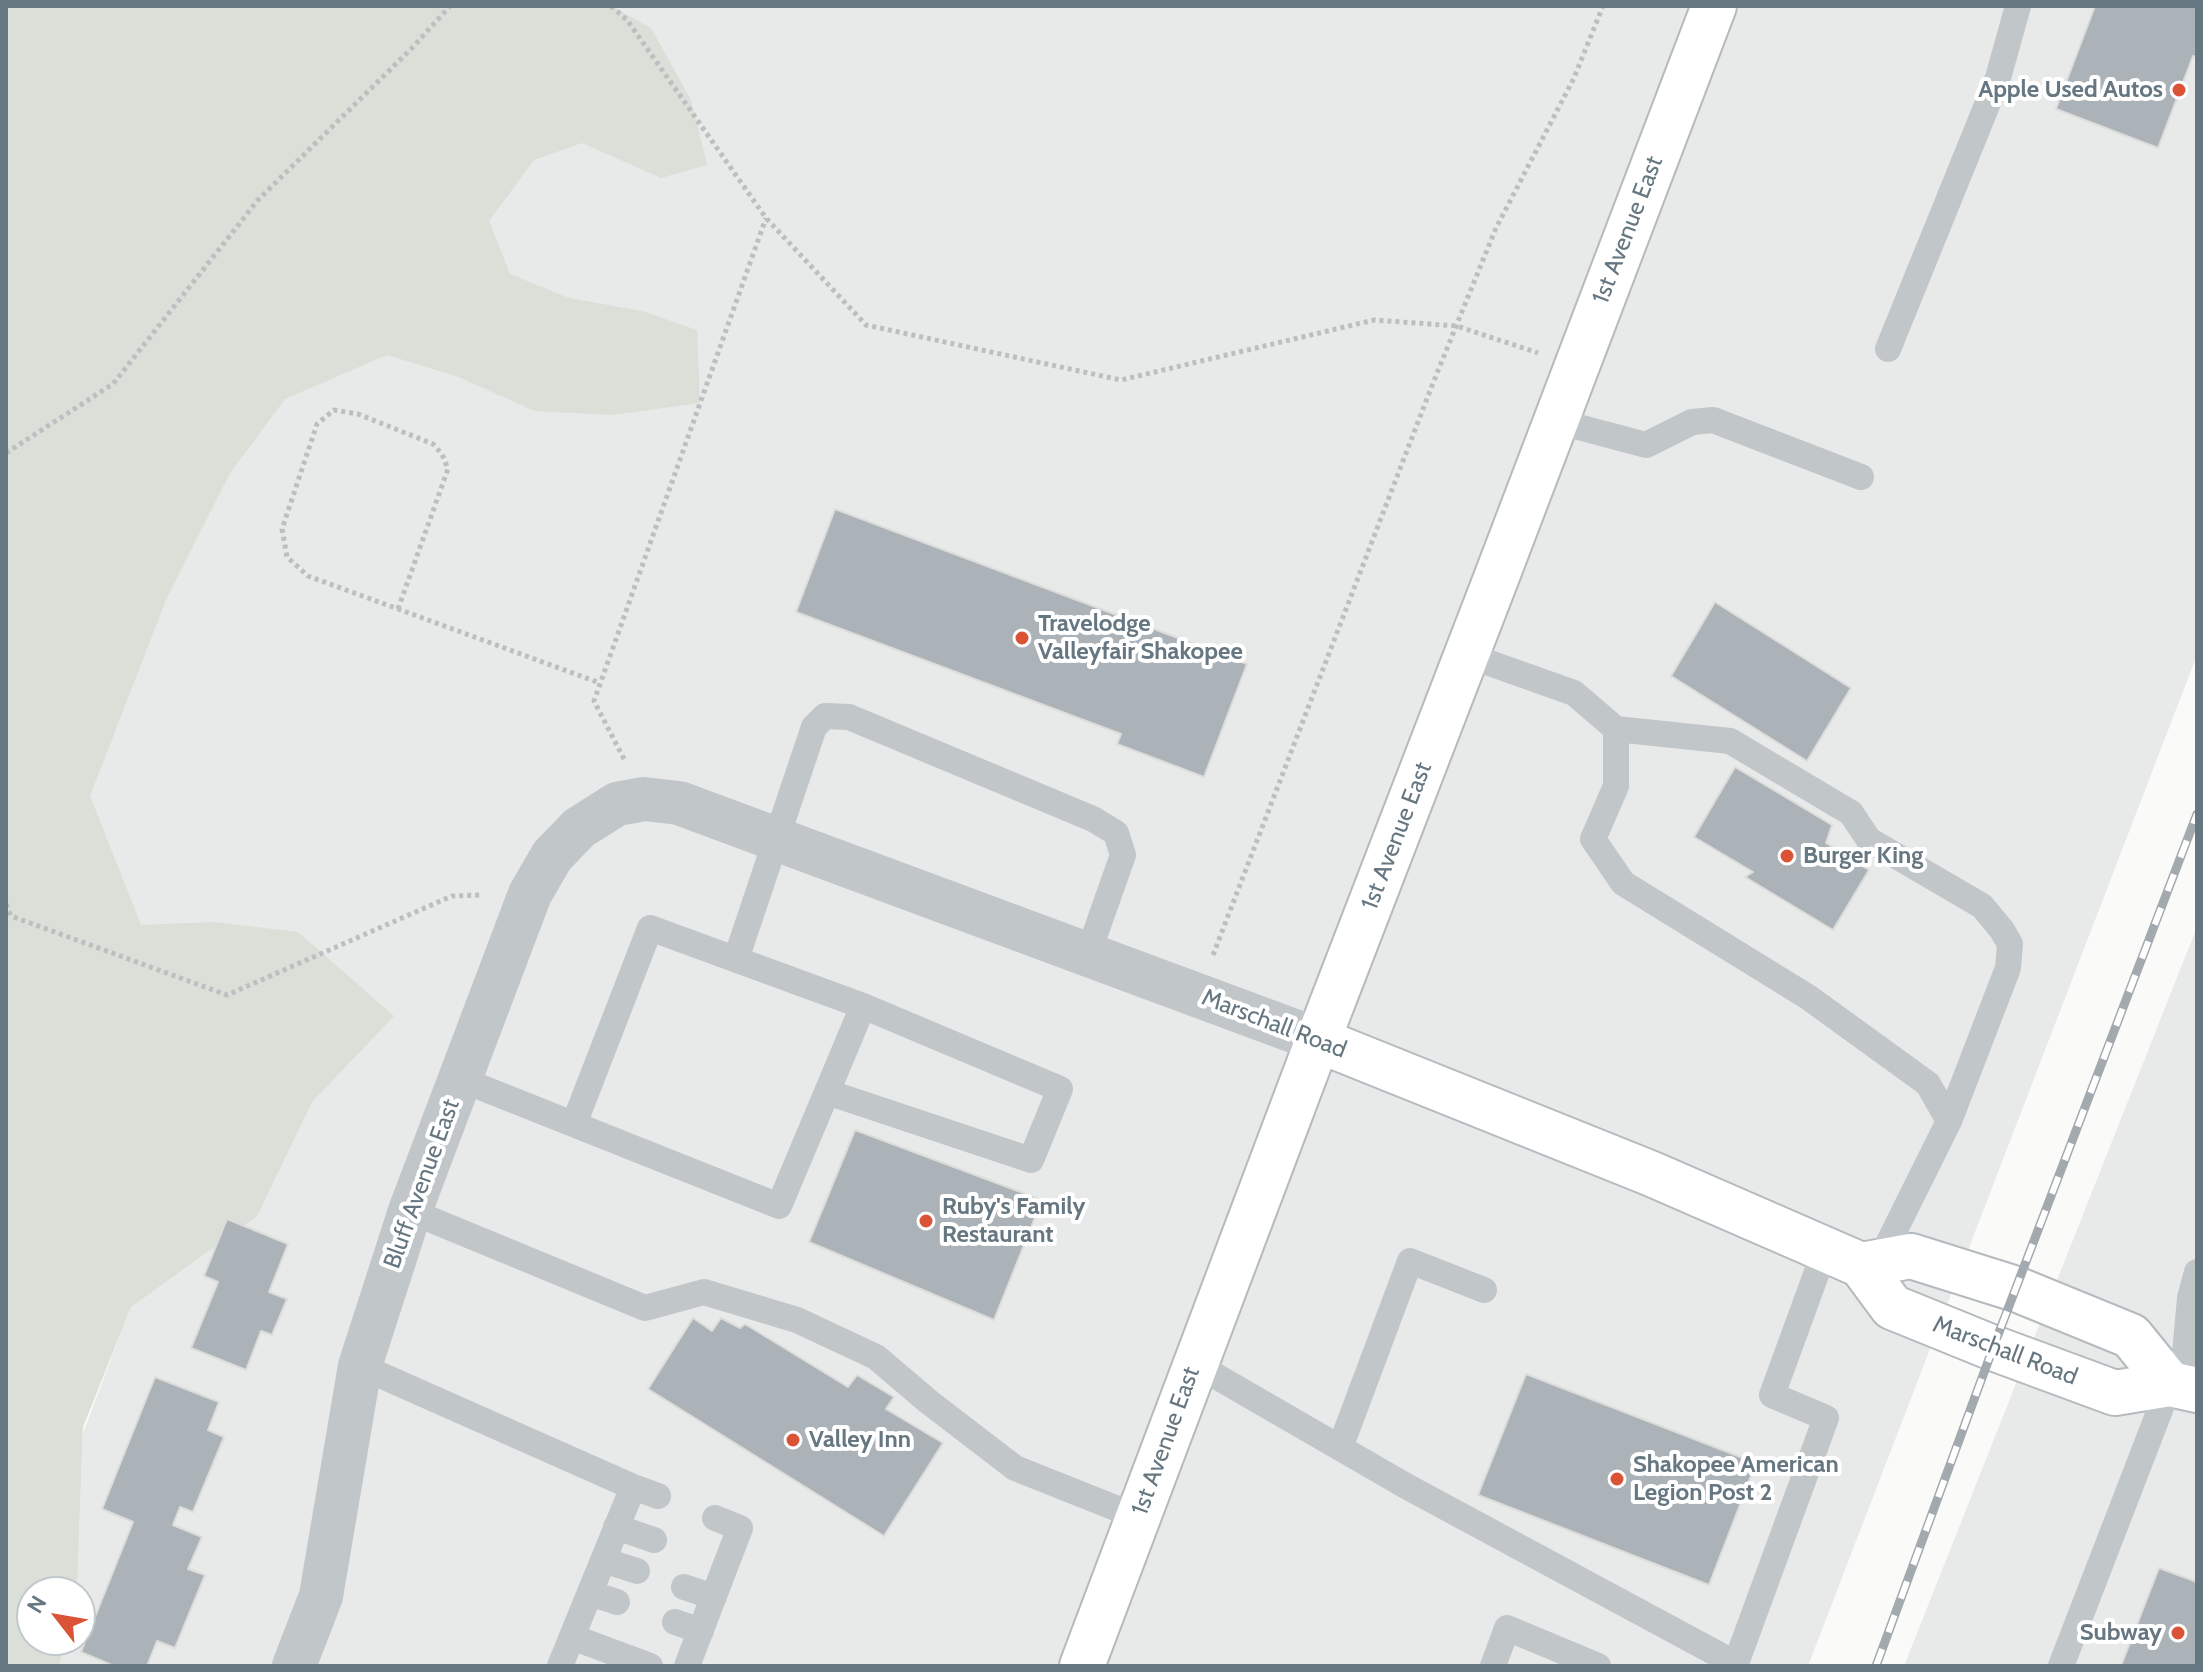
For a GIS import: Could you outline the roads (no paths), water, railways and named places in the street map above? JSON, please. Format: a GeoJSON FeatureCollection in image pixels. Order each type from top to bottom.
{"type":"FeatureCollection","features":[{"type":"Feature","properties":{"kind":"main road","name":"1st Avenue East"},"geometry":{"type":"LineString","coordinates":[[1082,1666],[1714,6]]}},
{"type":"Feature","properties":{"kind":"main road","name":"Marschall Road"},"geometry":{"type":"LineString","coordinates":[[1318,1040],[1855,1259],[1911,1256],[2016,1289],[2131,1336],[2183,1387]]}},
{"type":"Feature","properties":{"kind":"main road","name":"Marschall Road"},"geometry":{"type":"LineString","coordinates":[[1855,1259],[1892,1307],[1993,1348],[2115,1393],[2183,1387]]}},
{"type":"Feature","properties":{"kind":"street","name":"Marschall Road"},"geometry":{"type":"LineString","coordinates":[[662,801],[776,839],[1318,1040]]}},
{"type":"Feature","properties":{"kind":"street","name":"Bluff Avenue East"},"geometry":{"type":"LineString","coordinates":[[294,1666],[321,1596],[360,1366],[410,1211],[530,894],[552,856],[579,828],[617,804],[662,801]]}},
{"type":"Feature","properties":{"kind":"lane"},"geometry":{"type":"LineString","coordinates":[[1888,349],[1998,78],[2018,6]]}},
{"type":"Feature","properties":{"kind":"lane"},"geometry":{"type":"LineString","coordinates":[[1556,421],[1646,445],[1692,422],[1713,420],[1861,477]]}},
{"type":"Feature","properties":{"kind":"lane"},"geometry":{"type":"LineString","coordinates":[[1195,1364],[1340,1448],[1736,1665],[1826,1418],[1772,1395],[1855,1259],[1949,1121],[2008,968],[2010,944],[1982,906],[1869,840],[1851,813],[1730,741],[1616,729],[1574,693],[1467,655]]}},
{"type":"Feature","properties":{"kind":"lane"},"geometry":{"type":"LineString","coordinates":[[736,959],[814,727],[825,716],[849,717],[1093,819],[1116,833],[1123,855],[1088,954]]}},
{"type":"Feature","properties":{"kind":"lane"},"geometry":{"type":"LineString","coordinates":[[1616,729],[1616,786],[1593,839],[1623,883],[1808,997],[1928,1084],[1949,1121]]}},
{"type":"Feature","properties":{"kind":"lane"},"geometry":{"type":"LineString","coordinates":[[574,1124],[650,928],[863,1006],[1060,1089],[1031,1160],[827,1092]]}},
{"type":"Feature","properties":{"kind":"lane"},"geometry":{"type":"LineString","coordinates":[[460,1079],[779,1206],[863,1006]]}},
{"type":"Feature","properties":{"kind":"lane"},"geometry":{"type":"LineString","coordinates":[[410,1211],[645,1308],[704,1292],[797,1320],[876,1357],[1015,1468],[1138,1517]]}},
{"type":"Feature","properties":{"kind":"lane"},"geometry":{"type":"LineString","coordinates":[[1340,1448],[1410,1261],[1484,1290]]}},
{"type":"Feature","properties":{"kind":"lane"},"geometry":{"type":"LineString","coordinates":[[2061,1666],[2183,1387],[2190,1298],[2197,1272]]}},
{"type":"Feature","properties":{"kind":"lane"},"geometry":{"type":"LineString","coordinates":[[360,1366],[658,1496]]}},
{"type":"Feature","properties":{"kind":"lane"},"geometry":{"type":"LineString","coordinates":[[560,1666],[633,1487]]}},
{"type":"Feature","properties":{"kind":"lane"},"geometry":{"type":"LineString","coordinates":[[687,1666],[714,1597],[714,1560],[740,1528],[715,1518]]}},
{"type":"Feature","properties":{"kind":"lane"},"geometry":{"type":"LineString","coordinates":[[616,1527],[654,1540]]}},
{"type":"Feature","properties":{"kind":"lane"},"geometry":{"type":"LineString","coordinates":[[603,1560],[637,1571]]}},
{"type":"Feature","properties":{"kind":"lane"},"geometry":{"type":"LineString","coordinates":[[684,1587],[714,1597]]}},
{"type":"Feature","properties":{"kind":"lane"},"geometry":{"type":"LineString","coordinates":[[590,1593],[617,1602]]}},
{"type":"Feature","properties":{"kind":"lane"},"geometry":{"type":"LineString","coordinates":[[675,1622],[701,1631]]}},
{"type":"Feature","properties":{"kind":"lane"},"geometry":{"type":"LineString","coordinates":[[1493,1666],[1507,1628],[1598,1666]]}},
{"type":"Feature","properties":{"kind":"lane"},"geometry":{"type":"LineString","coordinates":[[572,1637],[650,1666]]}},
{"type":"Feature","properties":{"kind":"railway"},"geometry":{"type":"LineString","coordinates":[[1876,1666],[1993,1348],[2197,814]]}},
{"type":"Feature","properties":{"kind":"place","name":"Apple Used Autos"},"geometry":{"type":"Point","coordinates":[2179,90]}},
{"type":"Feature","properties":{"kind":"place","name":"Travelodge Valleyfair Shakopee"},"geometry":{"type":"Point","coordinates":[1022,638]}},
{"type":"Feature","properties":{"kind":"place","name":"Burger King"},"geometry":{"type":"Point","coordinates":[1787,856]}},
{"type":"Feature","properties":{"kind":"place","name":"Ruby's Family Restaurant"},"geometry":{"type":"Point","coordinates":[926,1221]}},
{"type":"Feature","properties":{"kind":"place","name":"Valley Inn"},"geometry":{"type":"Point","coordinates":[793,1440]}},
{"type":"Feature","properties":{"kind":"place","name":"Shakopee American Legion Post 2"},"geometry":{"type":"Point","coordinates":[1617,1479]}},
{"type":"Feature","properties":{"kind":"place","name":"Subway"},"geometry":{"type":"Point","coordinates":[2178,1633]}}]}
